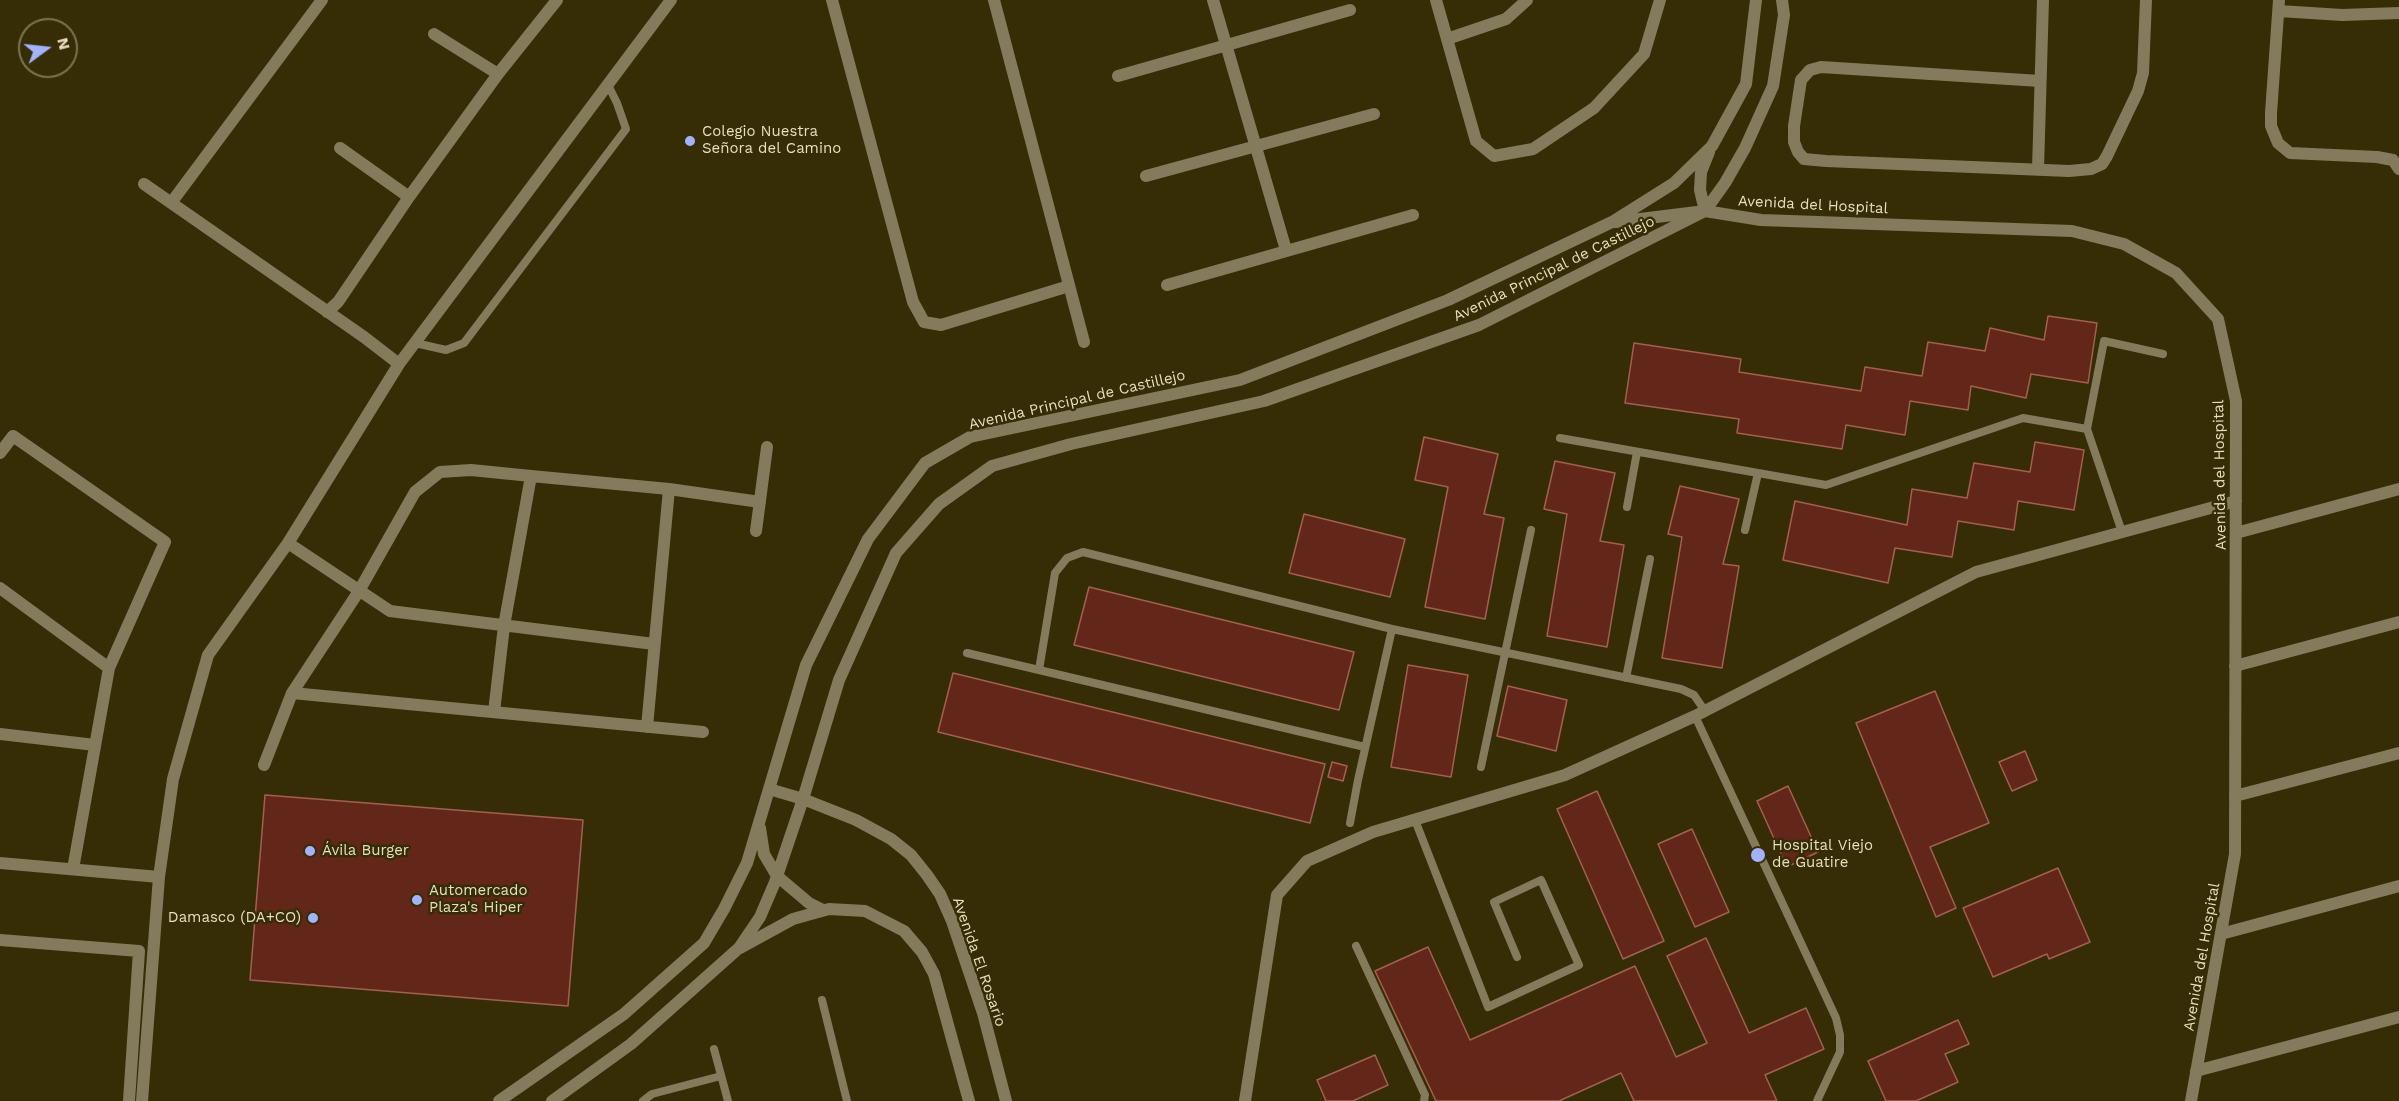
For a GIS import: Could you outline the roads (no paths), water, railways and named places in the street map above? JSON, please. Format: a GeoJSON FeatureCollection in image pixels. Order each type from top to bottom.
{"type":"FeatureCollection","features":[{"type":"Feature","properties":{"kind":"street"},"geometry":{"type":"LineString","coordinates":[[171,203],[322,0]]}},
{"type":"Feature","properties":{"kind":"street"},"geometry":{"type":"LineString","coordinates":[[327,312],[339,302],[409,196],[498,74],[557,0]]}},
{"type":"Feature","properties":{"kind":"street"},"geometry":{"type":"LineString","coordinates":[[142,1101],[159,877],[173,779],[208,655],[288,543],[399,364],[671,0]]}},
{"type":"Feature","properties":{"kind":"street"},"geometry":{"type":"LineString","coordinates":[[832,0],[913,302],[924,322],[941,325],[1069,286]]}},
{"type":"Feature","properties":{"kind":"street"},"geometry":{"type":"LineString","coordinates":[[994,0],[1084,342]]}},
{"type":"Feature","properties":{"kind":"street"},"geometry":{"type":"LineString","coordinates":[[1214,0],[1286,250]]}},
{"type":"Feature","properties":{"kind":"street"},"geometry":{"type":"LineString","coordinates":[[1436,0],[1476,141],[1494,156],[1533,149],[1594,108],[1644,54],[1660,0]]}},
{"type":"Feature","properties":{"kind":"street"},"geometry":{"type":"LineString","coordinates":[[1447,39],[1506,19],[1527,0]]}},
{"type":"Feature","properties":{"kind":"street","name":"Avenida Principal de Castillejo"},"geometry":{"type":"LineString","coordinates":[[499,1101],[624,1014],[704,943],[747,863],[806,665],[868,539],[924,463],[970,437],[1240,380],[1448,300],[1612,222],[1674,183],[1712,146],[1746,84],[1756,0]]}},
{"type":"Feature","properties":{"kind":"street","name":"Avenida Principal de Castillejo"},"geometry":{"type":"LineString","coordinates":[[552,1101],[632,1044],[739,948],[760,916],[777,876],[839,680],[896,553],[939,504],[992,466],[1071,444],[1264,401],[1479,325],[1705,212],[1725,183],[1745,147],[1773,86],[1784,15],[1782,0]]}},
{"type":"Feature","properties":{"kind":"street"},"geometry":{"type":"LineString","coordinates":[[2038,169],[2043,0]]}},
{"type":"Feature","properties":{"kind":"street"},"geometry":{"type":"LineString","coordinates":[[2040,81],[1821,67],[1810,70],[1801,80],[1794,142],[1804,159],[2069,171],[2091,169],[2102,164],[2107,156],[2123,126],[2143,73],[2146,0]]}},
{"type":"Feature","properties":{"kind":"street"},"geometry":{"type":"LineString","coordinates":[[2399,13],[2342,15],[2279,5],[2271,113],[2271,126],[2278,143],[2290,153],[2377,157],[2393,160],[2399,169]]}},
{"type":"Feature","properties":{"kind":"street"},"geometry":{"type":"LineString","coordinates":[[1118,76],[1350,10]]}},
{"type":"Feature","properties":{"kind":"street"},"geometry":{"type":"LineString","coordinates":[[434,34],[498,74]]}},
{"type":"Feature","properties":{"kind":"street"},"geometry":{"type":"LineString","coordinates":[[1146,176],[1374,114]]}},
{"type":"Feature","properties":{"kind":"street"},"geometry":{"type":"LineString","coordinates":[[1705,212],[1700,190],[1701,172],[1712,146]]}},
{"type":"Feature","properties":{"kind":"street"},"geometry":{"type":"LineString","coordinates":[[340,148],[409,196]]}},
{"type":"Feature","properties":{"kind":"street"},"geometry":{"type":"LineString","coordinates":[[144,184],[399,364]]}},
{"type":"Feature","properties":{"kind":"street","name":"Avenida del Hospital"},"geometry":{"type":"LineString","coordinates":[[1612,222],[1705,212],[1761,220],[2072,231],[2124,244],[2176,273],[2218,319],[2236,401],[2235,854],[2191,1101]]}},
{"type":"Feature","properties":{"kind":"street"},"geometry":{"type":"LineString","coordinates":[[1167,285],[1413,215]]}},
{"type":"Feature","properties":{"kind":"street"},"geometry":{"type":"LineString","coordinates":[[0,453],[13,436],[165,542],[109,668],[73,869]]}},
{"type":"Feature","properties":{"kind":"street"},"geometry":{"type":"LineString","coordinates":[[756,531],[767,447]]}},
{"type":"Feature","properties":{"kind":"street"},"geometry":{"type":"LineString","coordinates":[[264,765],[292,693],[359,591],[415,492],[440,472],[471,470],[669,489],[760,502]]}},
{"type":"Feature","properties":{"kind":"street"},"geometry":{"type":"LineString","coordinates":[[494,712],[504,626],[531,476]]}},
{"type":"Feature","properties":{"kind":"street"},"geometry":{"type":"LineString","coordinates":[[647,727],[669,489]]}},
{"type":"Feature","properties":{"kind":"street"},"geometry":{"type":"LineString","coordinates":[[2236,533],[2399,489]]}},
{"type":"Feature","properties":{"kind":"street"},"geometry":{"type":"LineString","coordinates":[[1245,1101],[1277,895],[1307,861],[1373,832],[1565,775],[1700,714],[1976,572],[2236,501]]}},
{"type":"Feature","properties":{"kind":"street"},"geometry":{"type":"LineString","coordinates":[[288,543],[390,611],[654,644]]}},
{"type":"Feature","properties":{"kind":"street"},"geometry":{"type":"LineString","coordinates":[[0,588],[109,668]]}},
{"type":"Feature","properties":{"kind":"street"},"geometry":{"type":"LineString","coordinates":[[2235,666],[2399,622]]}},
{"type":"Feature","properties":{"kind":"street"},"geometry":{"type":"LineString","coordinates":[[292,693],[703,732]]}},
{"type":"Feature","properties":{"kind":"street"},"geometry":{"type":"LineString","coordinates":[[0,734],[95,745]]}},
{"type":"Feature","properties":{"kind":"street"},"geometry":{"type":"LineString","coordinates":[[2235,796],[2399,753]]}},
{"type":"Feature","properties":{"kind":"street","name":"Avenida El Rosario"},"geometry":{"type":"LineString","coordinates":[[769,789],[856,820],[891,839],[911,855],[940,894],[952,921],[983,1013],[1006,1101]]}},
{"type":"Feature","properties":{"kind":"street"},"geometry":{"type":"LineString","coordinates":[[759,821],[761,846],[768,864],[777,876],[809,903],[823,910]]}},
{"type":"Feature","properties":{"kind":"street"},"geometry":{"type":"LineString","coordinates":[[0,863],[159,877]]}},
{"type":"Feature","properties":{"kind":"street"},"geometry":{"type":"LineString","coordinates":[[2221,934],[2399,886]]}},
{"type":"Feature","properties":{"kind":"street"},"geometry":{"type":"LineString","coordinates":[[739,948],[793,919],[829,909],[865,912],[904,931],[922,952],[934,974],[969,1101]]}},
{"type":"Feature","properties":{"kind":"street"},"geometry":{"type":"LineString","coordinates":[[0,939],[139,951],[129,1101]]}},
{"type":"Feature","properties":{"kind":"street"},"geometry":{"type":"LineString","coordinates":[[2196,1071],[2399,1017]]}},
{"type":"Feature","properties":{"kind":"lane"},"geometry":{"type":"LineString","coordinates":[[415,343],[446,350],[464,343],[626,129],[618,103],[608,85]]}},
{"type":"Feature","properties":{"kind":"lane"},"geometry":{"type":"LineString","coordinates":[[2122,532],[2087,429],[2104,341],[2163,354]]}},
{"type":"Feature","properties":{"kind":"lane"},"geometry":{"type":"LineString","coordinates":[[1560,438],[1826,485],[2023,418],[2087,429]]}},
{"type":"Feature","properties":{"kind":"lane"},"geometry":{"type":"LineString","coordinates":[[1627,507],[1637,452]]}},
{"type":"Feature","properties":{"kind":"lane"},"geometry":{"type":"LineString","coordinates":[[1745,530],[1758,473]]}},
{"type":"Feature","properties":{"kind":"lane"},"geometry":{"type":"LineString","coordinates":[[1481,767],[1531,530]]}},
{"type":"Feature","properties":{"kind":"lane"},"geometry":{"type":"LineString","coordinates":[[1040,670],[1055,573],[1067,558],[1083,552],[1392,629],[1681,689],[1694,695],[1700,714],[1836,1018],[1840,1035],[1840,1052],[1817,1101]]}},
{"type":"Feature","properties":{"kind":"lane"},"geometry":{"type":"LineString","coordinates":[[1626,678],[1650,559]]}},
{"type":"Feature","properties":{"kind":"lane"},"geometry":{"type":"LineString","coordinates":[[1350,823],[1392,629]]}},
{"type":"Feature","properties":{"kind":"lane"},"geometry":{"type":"LineString","coordinates":[[967,653],[1365,747]]}},
{"type":"Feature","properties":{"kind":"lane"},"geometry":{"type":"LineString","coordinates":[[1415,820],[1488,1006],[1579,965],[1541,880],[1494,902],[1517,957]]}},
{"type":"Feature","properties":{"kind":"lane"},"geometry":{"type":"LineString","coordinates":[[1356,946],[1425,1095],[1424,1101]]}},
{"type":"Feature","properties":{"kind":"lane"},"geometry":{"type":"LineString","coordinates":[[822,1000],[847,1101]]}},
{"type":"Feature","properties":{"kind":"lane"},"geometry":{"type":"LineString","coordinates":[[714,1049],[729,1101]]}},
{"type":"Feature","properties":{"kind":"lane"},"geometry":{"type":"LineString","coordinates":[[643,1101],[652,1094],[721,1076]]}},
{"type":"Feature","properties":{"kind":"place","name":"Colegio Nuestra Señora del Camino"},"geometry":{"type":"Point","coordinates":[690,141]}},
{"type":"Feature","properties":{"kind":"place","name":"Ávila Burger"},"geometry":{"type":"Point","coordinates":[310,851]}},
{"type":"Feature","properties":{"kind":"place","name":"Hospital Viejo de Guatire"},"geometry":{"type":"Point","coordinates":[1758,855]}},
{"type":"Feature","properties":{"kind":"place","name":"Automercado Plaza's Hiper"},"geometry":{"type":"Point","coordinates":[417,900]}},
{"type":"Feature","properties":{"kind":"place","name":"Damasco (DA+CO)"},"geometry":{"type":"Point","coordinates":[313,918]}}]}
